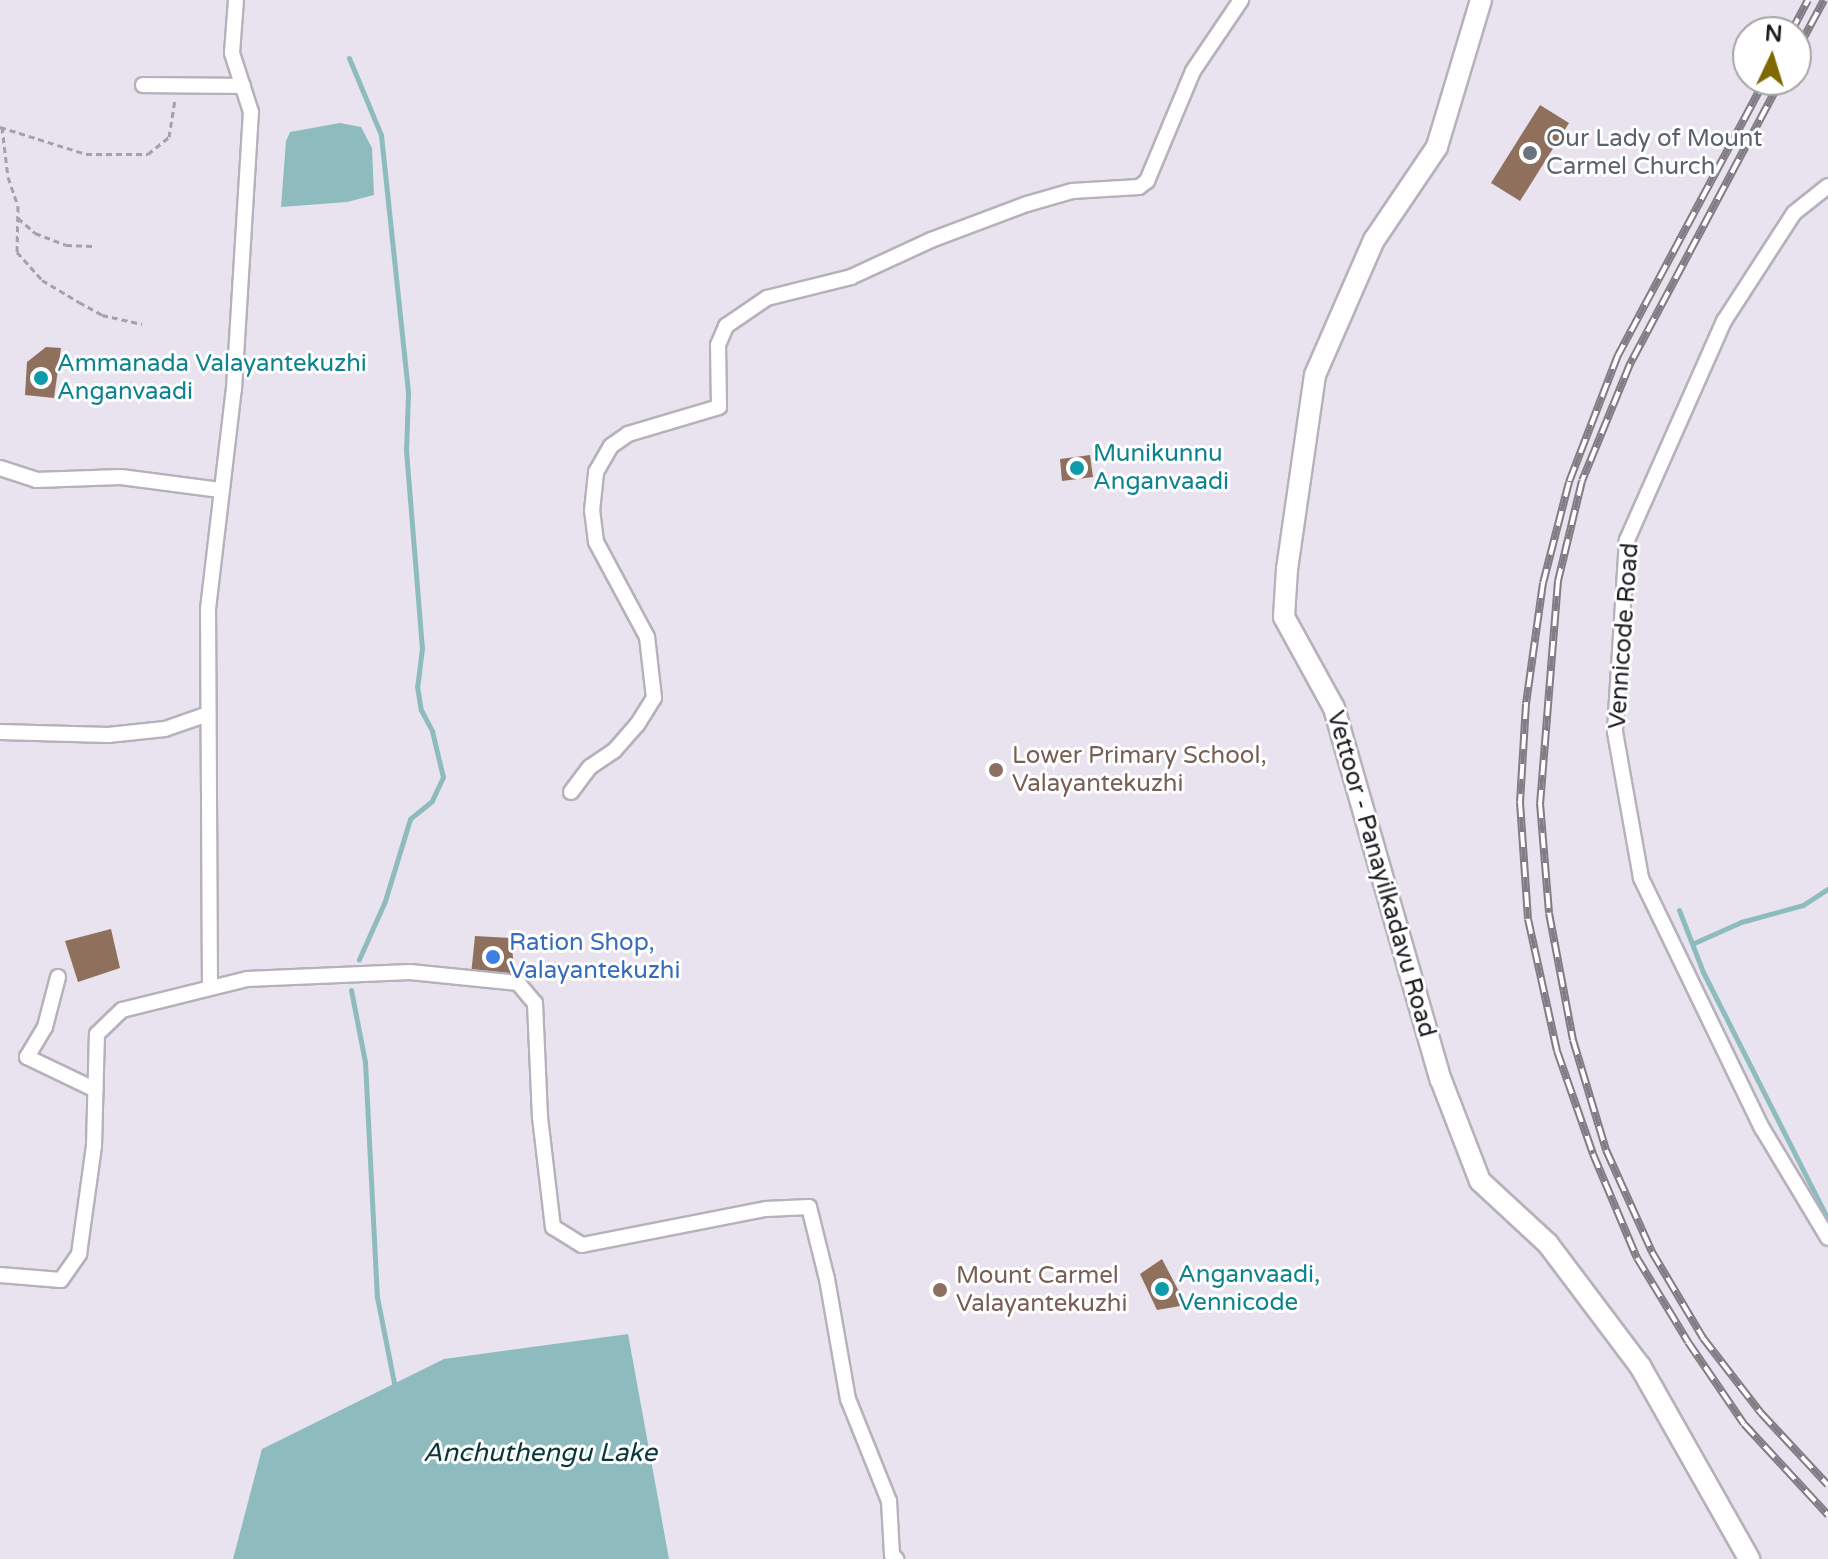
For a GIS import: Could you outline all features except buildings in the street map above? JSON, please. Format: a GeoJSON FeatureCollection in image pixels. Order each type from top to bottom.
{"type":"FeatureCollection","features":[{"type":"Feature","properties":{"kind":"main road","name":"Vettoor - Panayilkadavu Road"},"geometry":{"type":"LineString","coordinates":[[1481,0],[1437,147],[1374,240],[1315,375],[1287,569],[1284,617],[1334,708],[1441,1080],[1480,1181],[1548,1244],[1640,1366],[1749,1559]]}},
{"type":"Feature","properties":{"kind":"street"},"geometry":{"type":"LineString","coordinates":[[210,987],[208,609],[234,389],[251,112],[232,53],[236,0]]}},
{"type":"Feature","properties":{"kind":"street"},"geometry":{"type":"LineString","coordinates":[[571,792],[590,767],[614,751],[654,698],[647,637],[596,542],[592,511],[596,472],[611,446],[628,434],[719,407],[718,345],[726,326],[767,298],[851,277],[943,235],[1027,204],[1072,191],[1139,187],[1147,181],[1193,71],[1241,0]]}},
{"type":"Feature","properties":{"kind":"street"},"geometry":{"type":"LineString","coordinates":[[143,85],[243,86]]}},
{"type":"Feature","properties":{"kind":"street","name":"Vennicode Road"},"geometry":{"type":"LineString","coordinates":[[1828,186],[1794,213],[1724,321],[1627,540],[1615,732],[1641,878],[1762,1128],[1828,1238]]}},
{"type":"Feature","properties":{"kind":"street"},"geometry":{"type":"LineString","coordinates":[[0,468],[36,480],[121,477],[220,490]]}},
{"type":"Feature","properties":{"kind":"street"},"geometry":{"type":"LineString","coordinates":[[0,732],[108,735],[165,729],[208,714]]}},
{"type":"Feature","properties":{"kind":"street"},"geometry":{"type":"LineString","coordinates":[[0,1275],[61,1280],[79,1254],[94,1146],[97,1034],[122,1010],[247,979],[410,972],[518,983],[535,1003],[540,1117],[553,1227],[582,1245],[766,1209],[809,1207],[827,1279],[848,1399],[889,1501],[892,1555],[896,1559]]}},
{"type":"Feature","properties":{"kind":"street"},"geometry":{"type":"LineString","coordinates":[[58,977],[45,1027],[27,1057],[96,1090]]}},
{"type":"Feature","properties":{"kind":"path"},"geometry":{"type":"LineString","coordinates":[[142,324],[102,315],[42,280],[17,252],[18,218],[1,127],[86,154],[148,154],[169,137],[176,86]]}},
{"type":"Feature","properties":{"kind":"path"},"geometry":{"type":"LineString","coordinates":[[18,218],[35,233],[66,245],[93,246]]}},
{"type":"Feature","properties":{"kind":"water"},"geometry":{"type":"Polygon","coordinates":[[[340,123],[361,127],[372,148],[374,195],[347,202],[281,207],[286,141],[290,132],[340,123]]]}},
{"type":"Feature","properties":{"kind":"water","name":"Anchuthengu Lake"},"geometry":{"type":"Polygon","coordinates":[[[628,1334],[669,1559],[233,1559],[262,1449],[444,1359],[628,1334]]]}},
{"type":"Feature","properties":{"kind":"waterway"},"geometry":{"type":"LineString","coordinates":[[349,58],[381,135],[408,394],[406,450],[422,648],[417,686],[421,710],[432,731],[443,777],[432,801],[410,819],[385,901],[359,959]]}},
{"type":"Feature","properties":{"kind":"waterway"},"geometry":{"type":"LineString","coordinates":[[1694,943],[1741,922],[1803,905],[1828,889]]}},
{"type":"Feature","properties":{"kind":"waterway"},"geometry":{"type":"LineString","coordinates":[[1679,910],[1703,972],[1828,1219]]}},
{"type":"Feature","properties":{"kind":"waterway"},"geometry":{"type":"LineString","coordinates":[[351,990],[365,1062],[377,1297],[395,1388]]}},
{"type":"Feature","properties":{"kind":"railway"},"geometry":{"type":"LineString","coordinates":[[1800,16],[1808,0]]}},
{"type":"Feature","properties":{"kind":"railway"},"geometry":{"type":"LineString","coordinates":[[1812,22],[1824,0]]}},
{"type":"Feature","properties":{"kind":"railway"},"geometry":{"type":"LineString","coordinates":[[1756,96],[1618,355],[1569,482],[1543,583],[1526,704],[1520,802],[1528,919],[1557,1051],[1593,1154],[1637,1258],[1688,1342],[1744,1424],[1828,1515]]}},
{"type":"Feature","properties":{"kind":"railway"},"geometry":{"type":"LineString","coordinates":[[1772,96],[1630,364],[1582,481],[1558,581],[1540,803],[1549,913],[1573,1040],[1606,1150],[1652,1252],[1703,1338],[1761,1413],[1828,1485]]}},
{"type":"Feature","properties":{"kind":"place","name":"Our Lady of Mount Carmel Church"},"geometry":{"type":"Point","coordinates":[1530,153]}},
{"type":"Feature","properties":{"kind":"place","name":"Ammanada Valayantekuzhi Anganvaadi"},"geometry":{"type":"Point","coordinates":[41,378]}},
{"type":"Feature","properties":{"kind":"place","name":"Munikunnu Anganvaadi"},"geometry":{"type":"Point","coordinates":[1077,468]}},
{"type":"Feature","properties":{"kind":"place","name":"Lower Primary School, Valayantekuzhi"},"geometry":{"type":"Point","coordinates":[996,770]}},
{"type":"Feature","properties":{"kind":"place","name":"Ration Shop, Valayantekuzhi"},"geometry":{"type":"Point","coordinates":[493,957]}},
{"type":"Feature","properties":{"kind":"place","name":"Anganvaadi, Vennicode"},"geometry":{"type":"Point","coordinates":[1162,1289]}},
{"type":"Feature","properties":{"kind":"place","name":"Mount Carmel Valayantekuzhi"},"geometry":{"type":"Point","coordinates":[940,1290]}}]}
